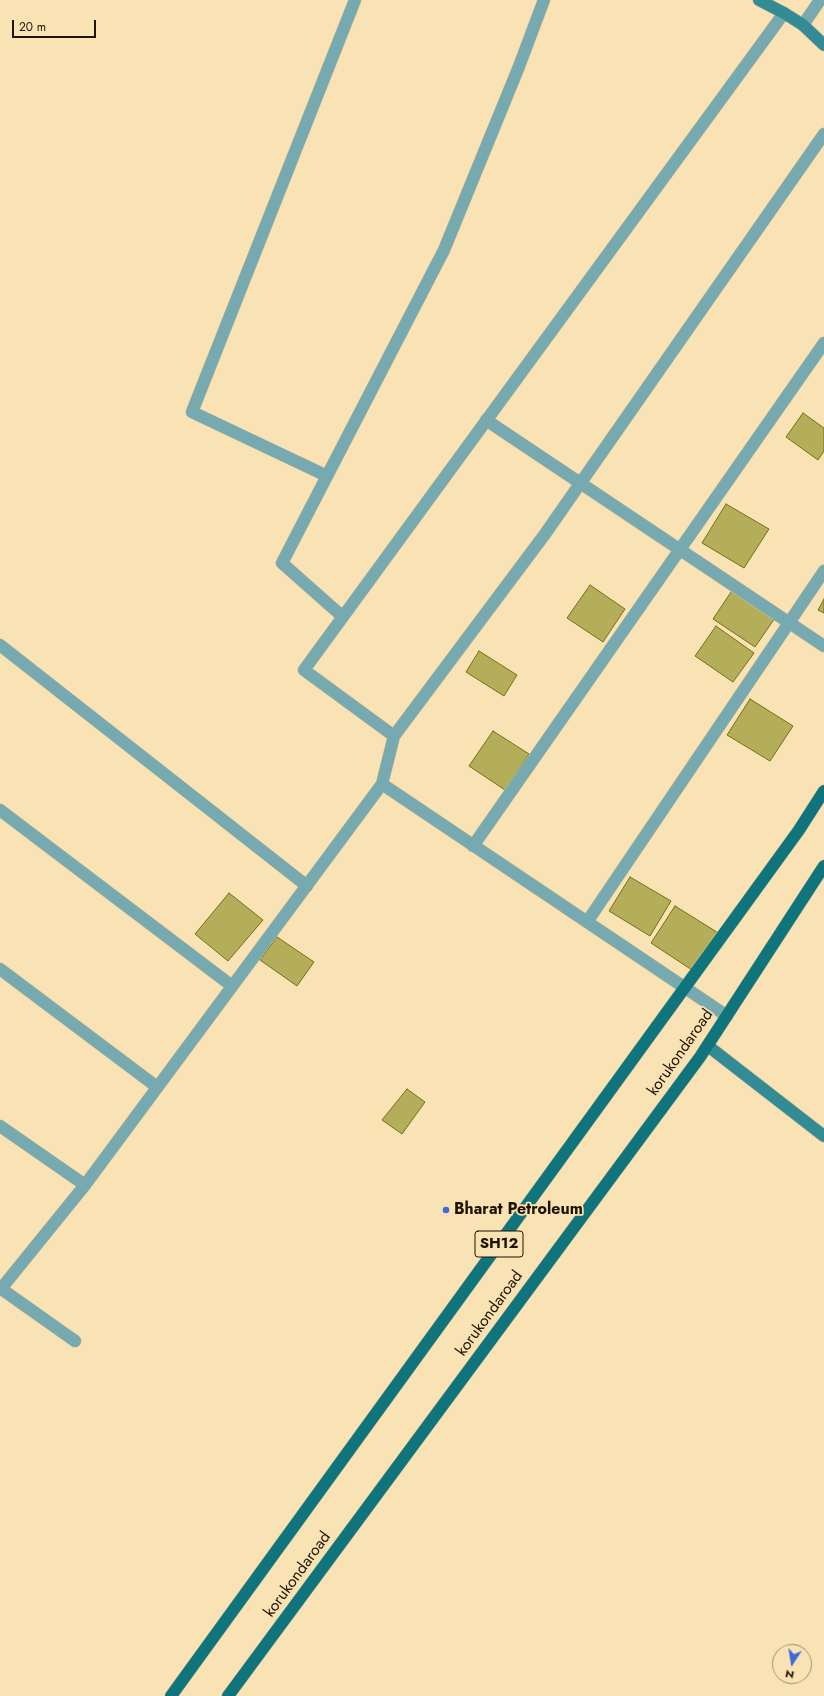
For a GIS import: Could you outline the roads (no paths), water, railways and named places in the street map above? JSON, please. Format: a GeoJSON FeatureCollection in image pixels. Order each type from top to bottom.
{"type":"FeatureCollection","features":[{"type":"Feature","properties":{"kind":"main road"},"geometry":{"type":"LineString","coordinates":[[759,0],[784,13],[802,25],[824,45]]}},
{"type":"Feature","properties":{"kind":"main road","name":"SH12"},"geometry":{"type":"LineString","coordinates":[[171,1696],[685,988],[799,830],[824,791]]}},
{"type":"Feature","properties":{"kind":"main road","name":"korukondaroad"},"geometry":{"type":"LineString","coordinates":[[228,1696],[708,1046],[824,866]]}},
{"type":"Feature","properties":{"kind":"main road"},"geometry":{"type":"LineString","coordinates":[[708,1046],[824,1136]]}},
{"type":"Feature","properties":{"kind":"street"},"geometry":{"type":"LineString","coordinates":[[327,476],[192,412],[355,0]]}},
{"type":"Feature","properties":{"kind":"street"},"geometry":{"type":"LineString","coordinates":[[343,617],[282,563],[444,250],[518,69],[544,0]]}},
{"type":"Feature","properties":{"kind":"street"},"geometry":{"type":"LineString","coordinates":[[802,25],[820,0]]}},
{"type":"Feature","properties":{"kind":"street"},"geometry":{"type":"LineString","coordinates":[[394,736],[304,670],[784,13]]}},
{"type":"Feature","properties":{"kind":"street"},"geometry":{"type":"LineString","coordinates":[[75,1341],[0,1289],[85,1185],[382,784],[394,736],[545,534],[824,134]]}},
{"type":"Feature","properties":{"kind":"street"},"geometry":{"type":"LineString","coordinates":[[473,846],[824,343]]}},
{"type":"Feature","properties":{"kind":"street"},"geometry":{"type":"LineString","coordinates":[[486,420],[824,646]]}},
{"type":"Feature","properties":{"kind":"street"},"geometry":{"type":"LineString","coordinates":[[587,922],[824,571]]}},
{"type":"Feature","properties":{"kind":"street"},"geometry":{"type":"LineString","coordinates":[[0,645],[306,886]]}},
{"type":"Feature","properties":{"kind":"street"},"geometry":{"type":"LineString","coordinates":[[382,784],[727,1016]]}},
{"type":"Feature","properties":{"kind":"street"},"geometry":{"type":"LineString","coordinates":[[0,810],[232,986]]}},
{"type":"Feature","properties":{"kind":"street"},"geometry":{"type":"LineString","coordinates":[[0,969],[157,1088]]}},
{"type":"Feature","properties":{"kind":"street"},"geometry":{"type":"LineString","coordinates":[[0,1126],[85,1185]]}},
{"type":"Feature","properties":{"kind":"place","name":"Bharat Petroleum"},"geometry":{"type":"Point","coordinates":[446,1210]}}]}
